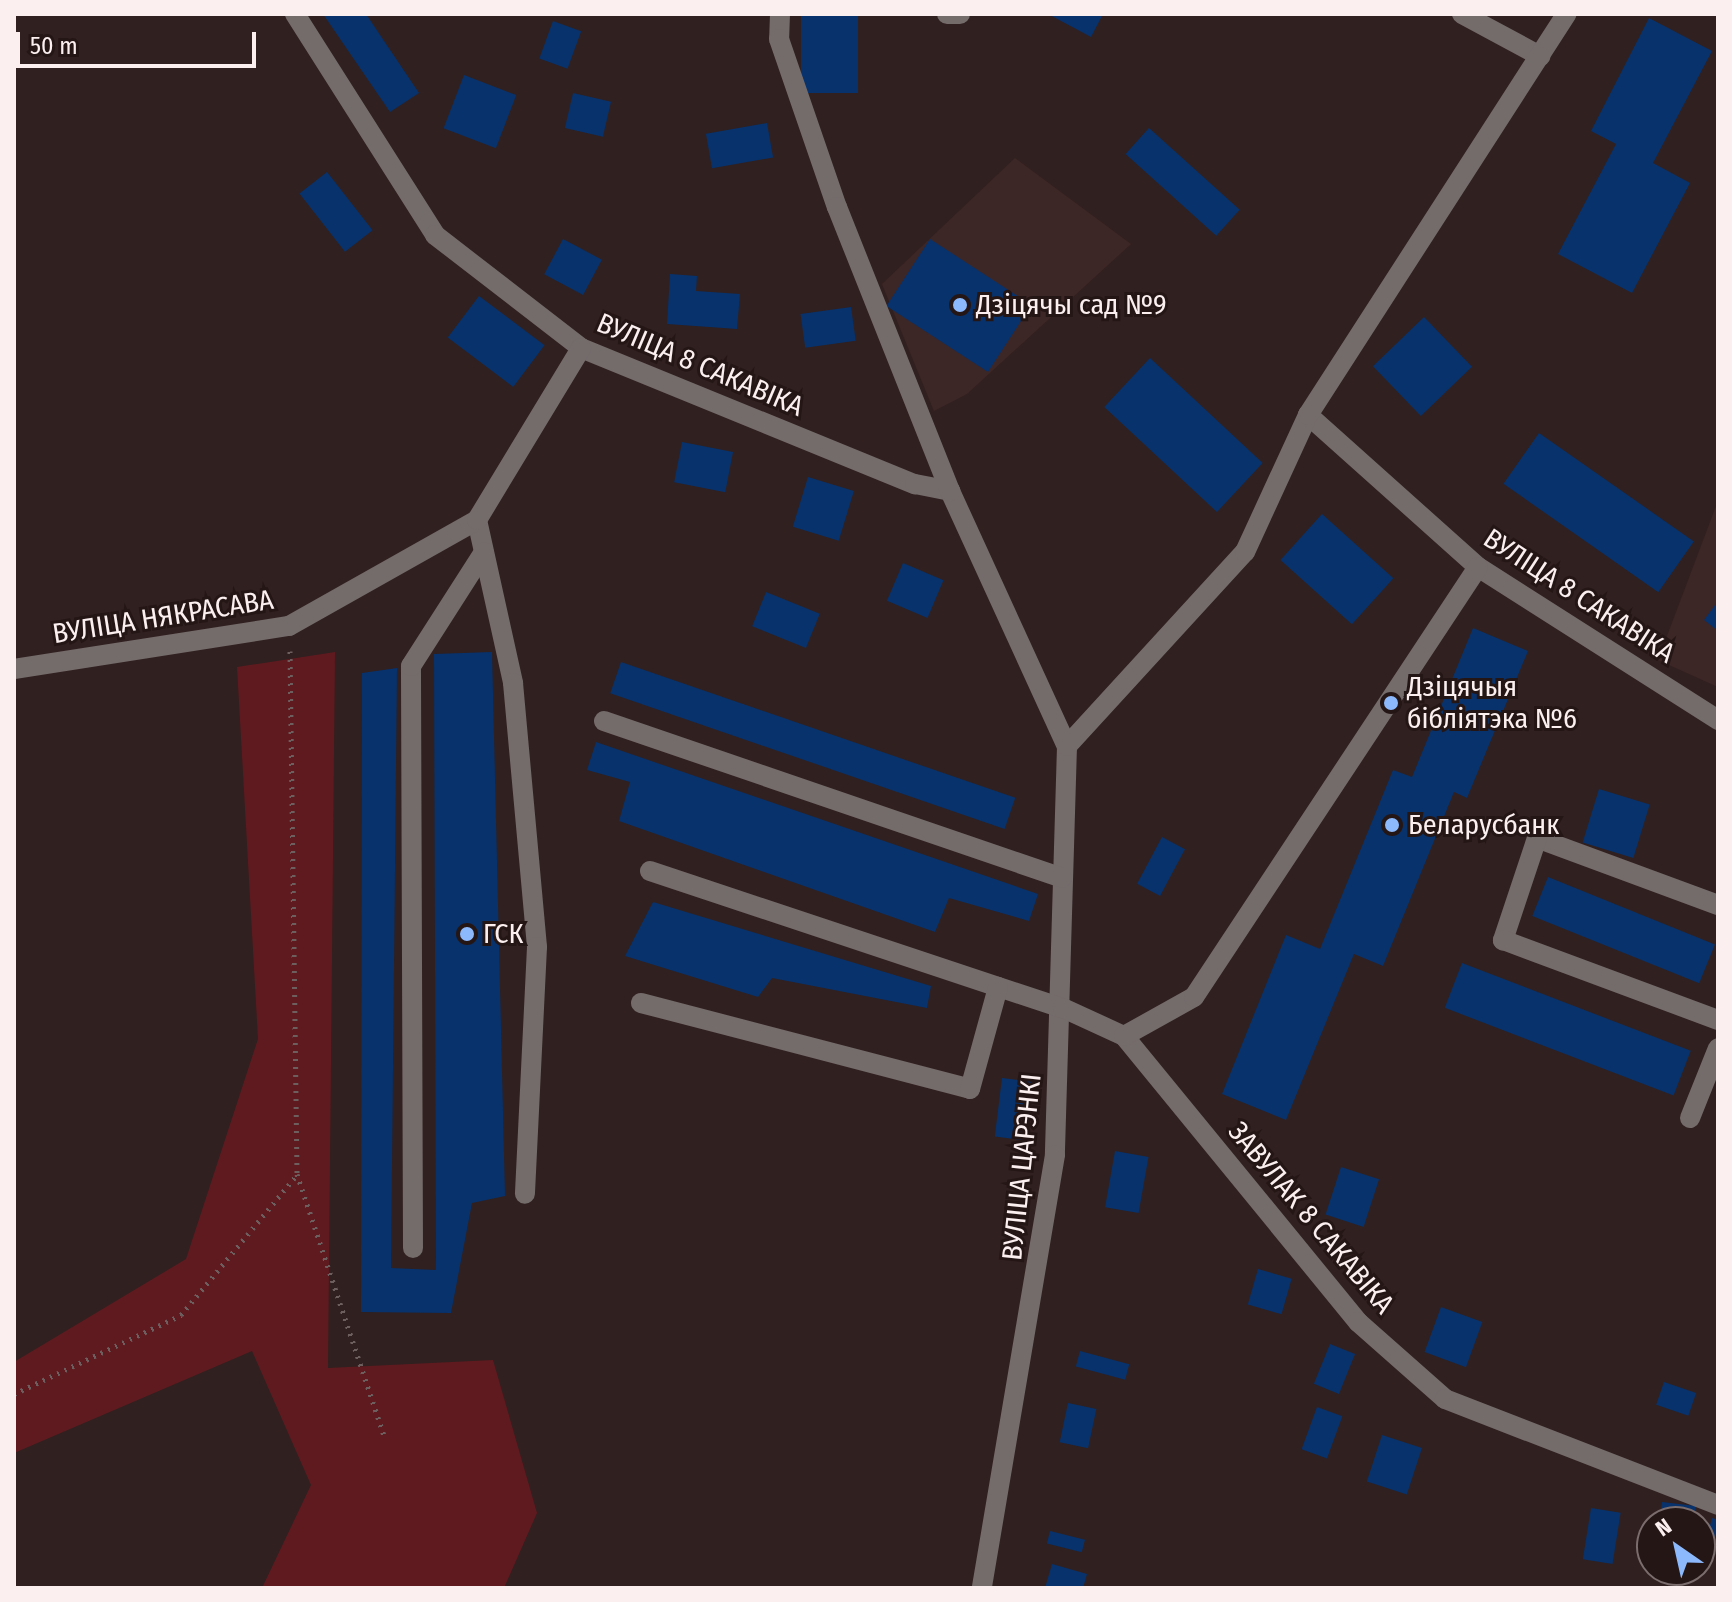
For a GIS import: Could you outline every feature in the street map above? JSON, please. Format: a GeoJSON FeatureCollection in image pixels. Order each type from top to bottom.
{"type":"FeatureCollection","features":[{"type":"Feature","properties":{"kind":"street","name":"ВУЛІЦА 8 САКАВІКА"},"geometry":{"type":"LineString","coordinates":[[295,14],[435,235],[581,348],[915,484],[950,491]]}},
{"type":"Feature","properties":{"kind":"street"},"geometry":{"type":"LineString","coordinates":[[780,14],[779,39],[837,207],[950,491],[1067,746],[1245,552],[1308,415],[1566,14]]}},
{"type":"Feature","properties":{"kind":"street"},"geometry":{"type":"LineString","coordinates":[[947,14],[960,14]]}},
{"type":"Feature","properties":{"kind":"street"},"geometry":{"type":"LineString","coordinates":[[1462,14],[1540,56]]}},
{"type":"Feature","properties":{"kind":"street","name":"ВУЛІЦА НЯКРАСАВА"},"geometry":{"type":"LineString","coordinates":[[14,669],[289,626],[477,520],[581,348]]}},
{"type":"Feature","properties":{"kind":"street","name":"ВУЛІЦА 8 САКАВІКА"},"geometry":{"type":"LineString","coordinates":[[1308,415],[1478,567],[1718,720]]}},
{"type":"Feature","properties":{"kind":"street"},"geometry":{"type":"LineString","coordinates":[[477,520],[513,683],[537,947],[525,1194]]}},
{"type":"Feature","properties":{"kind":"street"},"geometry":{"type":"LineString","coordinates":[[413,1248],[411,666],[484,552]]}},
{"type":"Feature","properties":{"kind":"street"},"geometry":{"type":"LineString","coordinates":[[1124,1036],[1194,997],[1478,567]]}},
{"type":"Feature","properties":{"kind":"street"},"geometry":{"type":"LineString","coordinates":[[604,721],[1062,878]]}},
{"type":"Feature","properties":{"kind":"street","name":"ВУЛІЦА ЦАРЭНКІ"},"geometry":{"type":"LineString","coordinates":[[982,1588],[1036,1296],[1063,1008],[1062,878],[1067,746]]}},
{"type":"Feature","properties":{"kind":"street"},"geometry":{"type":"LineString","coordinates":[[1718,905],[1537,838],[1503,940],[1718,1020]]}},
{"type":"Feature","properties":{"kind":"street","name":"ЗАВУЛАК 8 САКАВІКА"},"geometry":{"type":"LineString","coordinates":[[650,871],[1063,1008],[1124,1036],[1358,1322],[1445,1399],[1718,1505]]}},
{"type":"Feature","properties":{"kind":"street"},"geometry":{"type":"LineString","coordinates":[[641,1003],[970,1089],[998,987]]}},
{"type":"Feature","properties":{"kind":"street"},"geometry":{"type":"LineString","coordinates":[[1690,1118],[1718,1048]]}},
{"type":"Feature","properties":{"kind":"path"},"geometry":{"type":"LineString","coordinates":[[289,626],[297,1174],[384,1436]]}},
{"type":"Feature","properties":{"kind":"path"},"geometry":{"type":"LineString","coordinates":[[14,1394],[181,1315],[297,1174]]}},
{"type":"Feature","properties":{"kind":"shaded area"},"geometry":{"type":"Polygon","coordinates":[[[1015,158],[1131,244],[967,394],[934,411],[882,284],[1015,158]]]}},
{"type":"Feature","properties":{"kind":"shaded area"},"geometry":{"type":"Polygon","coordinates":[[[1718,501],[1718,687],[1658,660],[1718,501]]]}},
{"type":"Feature","properties":{"kind":"shaded area"},"geometry":{"type":"Polygon","coordinates":[[[335,652],[328,1368],[493,1360],[537,1513],[504,1588],[262,1588],[311,1485],[252,1351],[14,1453],[14,1362],[186,1259],[258,1039],[237,667],[335,652]]]}},
{"type":"Feature","properties":{"kind":"building"},"geometry":{"type":"Polygon","coordinates":[[[323,14],[366,14],[419,93],[390,112],[323,14]]]}},
{"type":"Feature","properties":{"kind":"building"},"geometry":{"type":"Polygon","coordinates":[[[801,14],[858,14],[858,93],[801,93],[801,14]]]}},
{"type":"Feature","properties":{"kind":"building"},"geometry":{"type":"Polygon","coordinates":[[[1048,14],[1103,14],[1091,37],[1048,14]]]}},
{"type":"Feature","properties":{"kind":"building"},"geometry":{"type":"Polygon","coordinates":[[[1649,18],[1712,51],[1653,163],[1690,183],[1632,293],[1558,254],[1616,144],[1591,131],[1649,18]]]}},
{"type":"Feature","properties":{"kind":"building"},"geometry":{"type":"Polygon","coordinates":[[[553,21],[581,31],[568,69],[539,59],[553,21]]]}},
{"type":"Feature","properties":{"kind":"building"},"geometry":{"type":"Polygon","coordinates":[[[464,75],[516,95],[496,148],[444,128],[464,75]]]}},
{"type":"Feature","properties":{"kind":"building"},"geometry":{"type":"Polygon","coordinates":[[[573,93],[611,102],[603,137],[565,128],[573,93]]]}},
{"type":"Feature","properties":{"kind":"building"},"geometry":{"type":"Polygon","coordinates":[[[767,123],[773,157],[712,168],[706,134],[767,123]]]}},
{"type":"Feature","properties":{"kind":"building"},"geometry":{"type":"Polygon","coordinates":[[[1149,128],[1240,210],[1216,236],[1126,154],[1149,128]]]}},
{"type":"Feature","properties":{"kind":"building"},"geometry":{"type":"Polygon","coordinates":[[[327,172],[373,230],[345,252],[299,194],[327,172]]]}},
{"type":"Feature","properties":{"kind":"building"},"geometry":{"type":"Polygon","coordinates":[[[563,239],[602,260],[583,295],[544,274],[563,239]]]}},
{"type":"Feature","properties":{"kind":"building","name":"Дзіцячы сад №9"},"geometry":{"type":"Polygon","coordinates":[[[930,239],[1031,305],[988,372],[886,306],[930,239]]]}},
{"type":"Feature","properties":{"kind":"building"},"geometry":{"type":"Polygon","coordinates":[[[670,274],[697,276],[696,291],[740,294],[737,329],[667,324],[670,274]]]}},
{"type":"Feature","properties":{"kind":"building"},"geometry":{"type":"Polygon","coordinates":[[[479,296],[544,345],[513,387],[448,338],[479,296]]]}},
{"type":"Feature","properties":{"kind":"building"},"geometry":{"type":"Polygon","coordinates":[[[851,307],[856,341],[805,348],[800,314],[851,307]]]}},
{"type":"Feature","properties":{"kind":"building"},"geometry":{"type":"Polygon","coordinates":[[[1424,317],[1472,367],[1421,416],[1373,366],[1424,317]]]}},
{"type":"Feature","properties":{"kind":"building"},"geometry":{"type":"Polygon","coordinates":[[[1150,358],[1263,463],[1217,512],[1104,407],[1150,358]]]}},
{"type":"Feature","properties":{"kind":"building"},"geometry":{"type":"Polygon","coordinates":[[[1539,433],[1694,541],[1658,592],[1503,484],[1539,433]]]}},
{"type":"Feature","properties":{"kind":"building"},"geometry":{"type":"Polygon","coordinates":[[[682,442],[733,452],[725,492],[674,482],[682,442]]]}},
{"type":"Feature","properties":{"kind":"building"},"geometry":{"type":"Polygon","coordinates":[[[808,477],[854,491],[839,541],[793,527],[808,477]]]}},
{"type":"Feature","properties":{"kind":"building"},"geometry":{"type":"Polygon","coordinates":[[[1322,514],[1393,578],[1352,624],[1281,560],[1322,514]]]}},
{"type":"Feature","properties":{"kind":"building"},"geometry":{"type":"Polygon","coordinates":[[[903,563],[944,580],[927,618],[887,601],[903,563]]]}},
{"type":"Feature","properties":{"kind":"building"},"geometry":{"type":"Polygon","coordinates":[[[766,592],[820,614],[806,648],[752,626],[766,592]]]}},
{"type":"Feature","properties":{"kind":"building"},"geometry":{"type":"Polygon","coordinates":[[[1718,601],[1718,631],[1704,620],[1718,601]]]}},
{"type":"Feature","properties":{"kind":"building"},"geometry":{"type":"Polygon","coordinates":[[[1473,628],[1528,651],[1467,798],[1454,792],[1383,966],[1354,954],[1286,1120],[1222,1094],[1286,935],[1320,949],[1393,770],[1412,777],[1473,628]]]}},
{"type":"Feature","properties":{"kind":"building","name":"ГСК"},"geometry":{"type":"Polygon","coordinates":[[[492,652],[505,1196],[472,1203],[451,1313],[361,1312],[362,673],[397,668],[391,1268],[436,1270],[434,654],[492,652]]]}},
{"type":"Feature","properties":{"kind":"building"},"geometry":{"type":"Polygon","coordinates":[[[621,662],[1015,798],[1005,829],[610,693],[621,662]]]}},
{"type":"Feature","properties":{"kind":"building"},"geometry":{"type":"Polygon","coordinates":[[[596,742],[1038,894],[1029,921],[949,898],[935,932],[619,821],[630,782],[587,770],[596,742]]]}},
{"type":"Feature","properties":{"kind":"building"},"geometry":{"type":"Polygon","coordinates":[[[1599,789],[1650,804],[1633,858],[1583,843],[1599,789]]]}},
{"type":"Feature","properties":{"kind":"building"},"geometry":{"type":"Polygon","coordinates":[[[1162,837],[1185,849],[1160,896],[1137,884],[1162,837]]]}},
{"type":"Feature","properties":{"kind":"building"},"geometry":{"type":"Polygon","coordinates":[[[1548,877],[1715,944],[1699,983],[1532,916],[1548,877]]]}},
{"type":"Feature","properties":{"kind":"building"},"geometry":{"type":"Polygon","coordinates":[[[653,902],[931,986],[927,1008],[772,978],[758,997],[625,956],[653,902]]]}},
{"type":"Feature","properties":{"kind":"building"},"geometry":{"type":"Polygon","coordinates":[[[1462,963],[1691,1051],[1674,1096],[1445,1008],[1462,963]]]}},
{"type":"Feature","properties":{"kind":"building"},"geometry":{"type":"Polygon","coordinates":[[[1002,1078],[1034,1082],[1027,1140],[995,1137],[1002,1078]]]}},
{"type":"Feature","properties":{"kind":"building"},"geometry":{"type":"Polygon","coordinates":[[[1115,1151],[1148,1157],[1139,1213],[1105,1207],[1115,1151]]]}},
{"type":"Feature","properties":{"kind":"building"},"geometry":{"type":"Polygon","coordinates":[[[1341,1167],[1379,1179],[1364,1227],[1326,1215],[1341,1167]]]}},
{"type":"Feature","properties":{"kind":"building"},"geometry":{"type":"Polygon","coordinates":[[[1258,1269],[1292,1279],[1281,1314],[1248,1305],[1258,1269]]]}},
{"type":"Feature","properties":{"kind":"building"},"geometry":{"type":"Polygon","coordinates":[[[1441,1307],[1482,1322],[1466,1367],[1425,1352],[1441,1307]]]}},
{"type":"Feature","properties":{"kind":"building"},"geometry":{"type":"Polygon","coordinates":[[[1330,1344],[1355,1354],[1339,1394],[1314,1384],[1330,1344]]]}},
{"type":"Feature","properties":{"kind":"building"},"geometry":{"type":"Polygon","coordinates":[[[1080,1351],[1129,1364],[1125,1380],[1076,1366],[1080,1351]]]}},
{"type":"Feature","properties":{"kind":"building"},"geometry":{"type":"Polygon","coordinates":[[[1664,1382],[1696,1393],[1688,1416],[1656,1405],[1664,1382]]]}},
{"type":"Feature","properties":{"kind":"building"},"geometry":{"type":"Polygon","coordinates":[[[1068,1403],[1096,1409],[1088,1448],[1060,1442],[1068,1403]]]}},
{"type":"Feature","properties":{"kind":"building"},"geometry":{"type":"Polygon","coordinates":[[[1317,1407],[1342,1416],[1327,1459],[1302,1449],[1317,1407]]]}},
{"type":"Feature","properties":{"kind":"building"},"geometry":{"type":"Polygon","coordinates":[[[1382,1435],[1422,1448],[1407,1495],[1367,1482],[1382,1435]]]}},
{"type":"Feature","properties":{"kind":"building"},"geometry":{"type":"Polygon","coordinates":[[[1662,1502],[1696,1506],[1662,1506],[1662,1502]]]}},
{"type":"Feature","properties":{"kind":"building"},"geometry":{"type":"Polygon","coordinates":[[[1591,1508],[1621,1513],[1612,1564],[1583,1559],[1591,1508]]]}},
{"type":"Feature","properties":{"kind":"building"},"geometry":{"type":"Polygon","coordinates":[[[1716,1519],[1718,1520],[1716,1555],[1716,1519]]]}},
{"type":"Feature","properties":{"kind":"building"},"geometry":{"type":"Polygon","coordinates":[[[1050,1531],[1085,1540],[1082,1552],[1047,1544],[1050,1531]]]}},
{"type":"Feature","properties":{"kind":"building"},"geometry":{"type":"Polygon","coordinates":[[[1052,1564],[1087,1574],[1083,1588],[1045,1588],[1052,1564]]]}},
{"type":"Feature","properties":{"kind":"place","name":"Дзіцячы сад №9"},"geometry":{"type":"Point","coordinates":[960,305]}},
{"type":"Feature","properties":{"kind":"place","name":"Дзіцячыя бібліятэка №6"},"geometry":{"type":"Point","coordinates":[1391,703]}},
{"type":"Feature","properties":{"kind":"place","name":"Беларусбанк"},"geometry":{"type":"Point","coordinates":[1392,825]}},
{"type":"Feature","properties":{"kind":"place","name":"ГСК"},"geometry":{"type":"Point","coordinates":[467,934]}}]}
